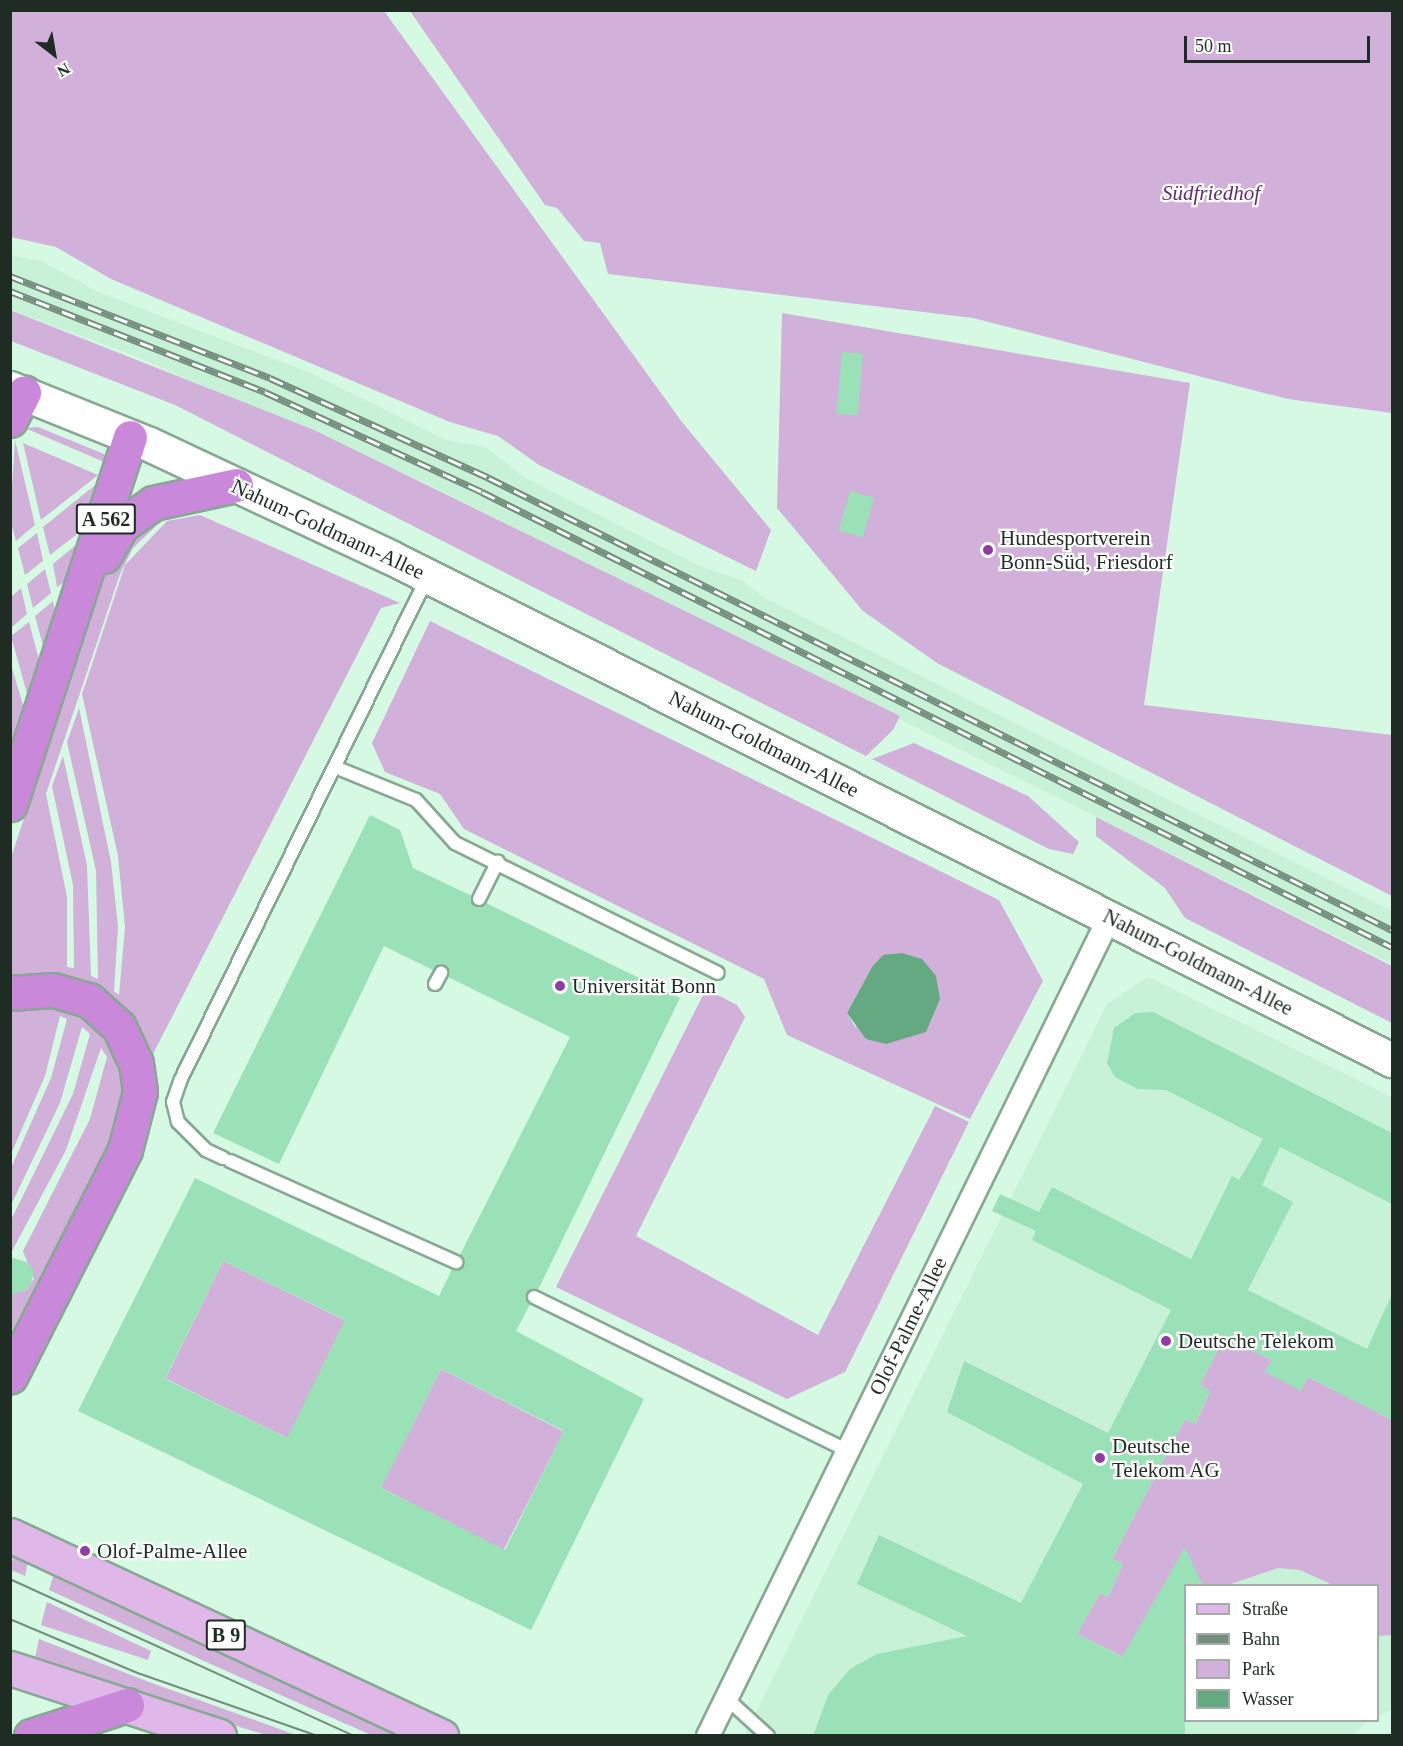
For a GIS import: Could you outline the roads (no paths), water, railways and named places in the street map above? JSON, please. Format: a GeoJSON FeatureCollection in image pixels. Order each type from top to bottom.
{"type":"FeatureCollection","features":[{"type":"Feature","properties":{"kind":"highway","name":"A 562"},"geometry":{"type":"LineString","coordinates":[[10,804],[80,600],[130,437]]}},
{"type":"Feature","properties":{"kind":"highway"},"geometry":{"type":"LineString","coordinates":[[80,600],[122,525],[153,503],[236,485]]}},
{"type":"Feature","properties":{"kind":"highway"},"geometry":{"type":"LineString","coordinates":[[10,993],[53,990],[89,1000],[119,1027],[136,1063],[140,1092],[136,1119],[117,1169],[10,1377]]}},
{"type":"Feature","properties":{"kind":"highway"},"geometry":{"type":"LineString","coordinates":[[31,1736],[127,1705]]}},
{"type":"Feature","properties":{"kind":"main road","name":"Nahum-Goldmann-Allee"},"geometry":{"type":"LineString","coordinates":[[15,400],[130,437],[428,576],[1392,1060]]}},
{"type":"Feature","properties":{"kind":"main road","name":"B 9"},"geometry":{"type":"LineString","coordinates":[[10,1535],[441,1736]]}},
{"type":"Feature","properties":{"kind":"main road"},"geometry":{"type":"LineString","coordinates":[[10,1668],[219,1736]]}},
{"type":"Feature","properties":{"kind":"street","name":"Olof-Palme-Allee"},"geometry":{"type":"LineString","coordinates":[[708,1736],[725,1697],[1109,918]]}},
{"type":"Feature","properties":{"kind":"lane"},"geometry":{"type":"LineString","coordinates":[[428,576],[173,1102],[189,1136],[226,1159],[456,1262]]}},
{"type":"Feature","properties":{"kind":"lane"},"geometry":{"type":"LineString","coordinates":[[335,767],[416,801],[455,843],[498,861],[718,973]]}},
{"type":"Feature","properties":{"kind":"lane"},"geometry":{"type":"LineString","coordinates":[[479,899],[498,861]]}},
{"type":"Feature","properties":{"kind":"lane"},"geometry":{"type":"LineString","coordinates":[[534,1297],[847,1450]]}},
{"type":"Feature","properties":{"kind":"lane"},"geometry":{"type":"LineString","coordinates":[[725,1697],[768,1736]]}},
{"type":"Feature","properties":{"kind":"water"},"geometry":{"type":"Polygon","coordinates":[[[902,953],[922,959],[936,976],[940,999],[926,1032],[886,1044],[866,1039],[847,1013],[872,967],[883,955],[902,953]]]}},
{"type":"Feature","properties":{"kind":"tram line"},"geometry":{"type":"LineString","coordinates":[[10,1579],[355,1736]]}},
{"type":"Feature","properties":{"kind":"tram line"},"geometry":{"type":"LineString","coordinates":[[10,1619],[138,1673],[318,1736]]}},
{"type":"Feature","properties":{"kind":"railway"},"geometry":{"type":"LineString","coordinates":[[10,276],[270,378],[489,478],[1392,930]]}},
{"type":"Feature","properties":{"kind":"railway"},"geometry":{"type":"LineString","coordinates":[[10,291],[265,392],[482,492],[1392,947]]}},
{"type":"Feature","properties":{"kind":"place","name":"Hundesportverein Bonn-Süd, Friesdorf"},"geometry":{"type":"Point","coordinates":[988,550]}},
{"type":"Feature","properties":{"kind":"place","name":"Universität Bonn"},"geometry":{"type":"Point","coordinates":[560,986]}},
{"type":"Feature","properties":{"kind":"place","name":"Deutsche Telekom"},"geometry":{"type":"Point","coordinates":[1166,1341]}},
{"type":"Feature","properties":{"kind":"place","name":"Deutsche Telekom AG"},"geometry":{"type":"Point","coordinates":[1100,1458]}},
{"type":"Feature","properties":{"kind":"place","name":"Olof-Palme-Allee"},"geometry":{"type":"Point","coordinates":[85,1551]}},
{"type":"Feature","properties":{"kind":"park label","name":"Südfriedhof"},"geometry":{"type":"Point","coordinates":[1211,193]}}]}
